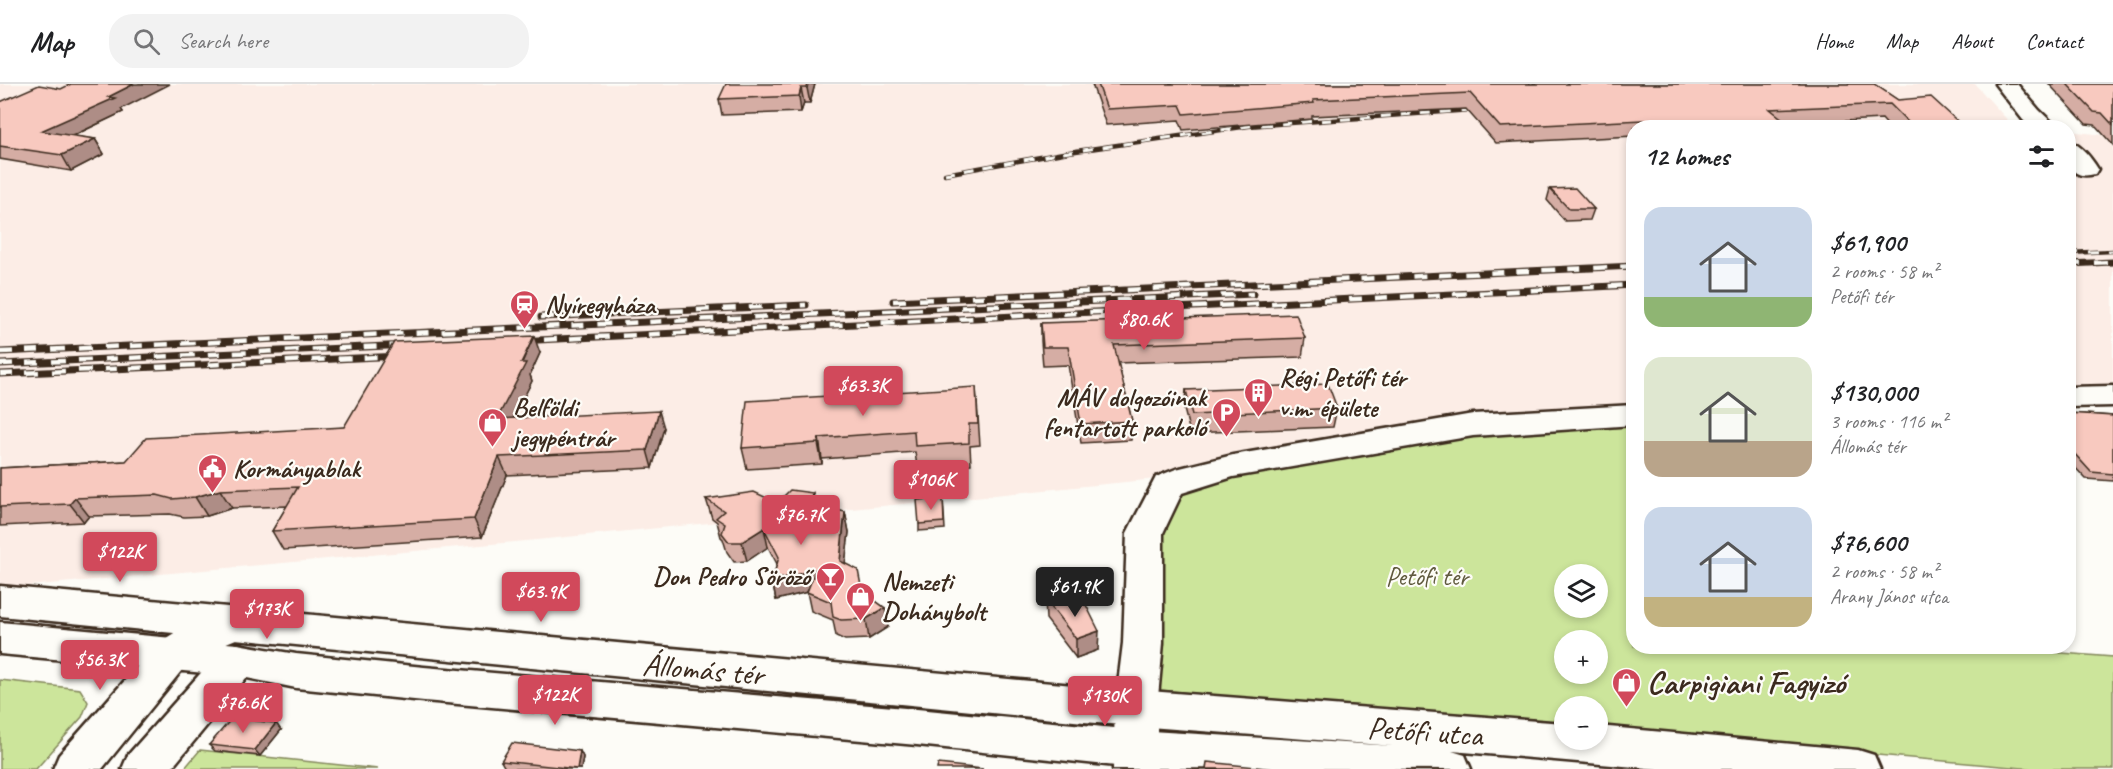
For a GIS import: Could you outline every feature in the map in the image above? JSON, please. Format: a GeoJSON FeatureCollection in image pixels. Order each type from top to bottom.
{"type":"FeatureCollection","features":[{"type":"Feature","properties":{"kind":"main road"},"geometry":{"type":"LineString","coordinates":[[2006,84],[2037,120]]}},
{"type":"Feature","properties":{"kind":"main road"},"geometry":{"type":"LineString","coordinates":[[2076,157],[2086,169]]}},
{"type":"Feature","properties":{"kind":"main road"},"geometry":{"type":"LineString","coordinates":[[2076,397],[2113,396]]}},
{"type":"Feature","properties":{"kind":"main road"},"geometry":{"type":"LineString","coordinates":[[1135,742],[1143,643],[1145,533],[1168,485],[1188,477],[1233,466],[1473,425],[1626,416]]}},
{"type":"Feature","properties":{"kind":"main road","name":"Állomás tér"},"geometry":{"type":"LineString","coordinates":[[0,601],[235,641],[296,671],[929,728],[1135,742]]}},
{"type":"Feature","properties":{"kind":"main road","name":"Állomás tér"},"geometry":{"type":"LineString","coordinates":[[0,638],[172,654],[235,641]]}},
{"type":"Feature","properties":{"kind":"main road"},"geometry":{"type":"LineString","coordinates":[[144,769],[235,641]]}},
{"type":"Feature","properties":{"kind":"main road"},"geometry":{"type":"LineString","coordinates":[[75,769],[172,654]]}},
{"type":"Feature","properties":{"kind":"main road","name":"Petőfi utca"},"geometry":{"type":"LineString","coordinates":[[1135,742],[1552,740],[1858,769]]}},
{"type":"Feature","properties":{"kind":"main road","name":"Petőfi utca"},"geometry":{"type":"LineString","coordinates":[[1135,742],[1449,769]]}},
{"type":"Feature","properties":{"kind":"shaded area"},"geometry":{"type":"Polygon","coordinates":[[[0,84],[1975,84],[2007,120],[1626,120],[1626,413],[1177,477],[526,541],[0,587],[0,84]]]}},
{"type":"Feature","properties":{"kind":"shaded area"},"geometry":{"type":"Polygon","coordinates":[[[2076,132],[2113,136],[2113,391],[2076,393],[2076,132]]]}},
{"type":"Feature","properties":{"kind":"green space","name":"Petőfi tér"},"geometry":{"type":"Polygon","coordinates":[[[1626,421],[1626,654],[2074,654],[2113,657],[2113,769],[2034,769],[1608,731],[1608,696],[1554,696],[1554,726],[1148,689],[1164,496],[1172,487],[1375,445],[1626,421]]]}},
{"type":"Feature","properties":{"kind":"green space"},"geometry":{"type":"Polygon","coordinates":[[[0,680],[80,689],[88,702],[82,717],[36,769],[0,769],[0,680]]]}},
{"type":"Feature","properties":{"kind":"green space"},"geometry":{"type":"Polygon","coordinates":[[[200,750],[378,769],[184,769],[200,750]]]}},
{"type":"Feature","properties":{"kind":"building"},"geometry":{"type":"Polygon","coordinates":[[[71,84],[134,84],[108,97],[115,98],[41,131],[95,139],[62,155],[0,146],[0,102],[39,85],[61,89],[71,84]]]}},
{"type":"Feature","properties":{"kind":"building"},"geometry":{"type":"Polygon","coordinates":[[[726,84],[808,84],[807,88],[801,88],[799,96],[719,99],[726,84]]]}},
{"type":"Feature","properties":{"kind":"building"},"geometry":{"type":"Polygon","coordinates":[[[1098,84],[1874,84],[1898,100],[1931,97],[1956,120],[1906,120],[1890,104],[1770,109],[1784,120],[1626,120],[1500,127],[1470,93],[1313,100],[1314,103],[1184,114],[1180,105],[1107,109],[1098,84]]]}},
{"type":"Feature","properties":{"kind":"building"},"geometry":{"type":"Polygon","coordinates":[[[2067,84],[2113,84],[2113,125],[2102,113],[2094,112],[2067,84]]]}},
{"type":"Feature","properties":{"kind":"building"},"geometry":{"type":"Polygon","coordinates":[[[1575,188],[1594,209],[1569,209],[1550,189],[1575,188]]]}},
{"type":"Feature","properties":{"kind":"building"},"geometry":{"type":"Polygon","coordinates":[[[1296,314],[1305,338],[1114,345],[1132,421],[1081,424],[1068,347],[1043,347],[1041,323],[1296,314]]]}},
{"type":"Feature","properties":{"kind":"building"},"geometry":{"type":"Polygon","coordinates":[[[534,336],[521,363],[526,363],[497,419],[659,411],[647,450],[499,457],[474,519],[272,531],[298,487],[220,490],[195,497],[172,499],[157,495],[75,498],[70,504],[0,507],[0,468],[126,461],[146,438],[344,427],[394,342],[534,336]]]}},
{"type":"Feature","properties":{"kind":"building"},"geometry":{"type":"Polygon","coordinates":[[[1328,384],[1337,408],[1192,415],[1186,390],[1328,384]]]}},
{"type":"Feature","properties":{"kind":"building"},"geometry":{"type":"Polygon","coordinates":[[[976,387],[978,424],[969,424],[969,443],[915,446],[914,431],[819,438],[818,443],[742,448],[747,401],[976,387]]]}},
{"type":"Feature","properties":{"kind":"building"},"geometry":{"type":"Polygon","coordinates":[[[2076,414],[2113,416],[2113,474],[2091,472],[2076,455],[2076,414]]]}},
{"type":"Feature","properties":{"kind":"building"},"geometry":{"type":"Polygon","coordinates":[[[790,490],[813,493],[807,505],[833,523],[837,510],[845,512],[840,561],[858,570],[862,591],[885,608],[866,619],[841,620],[833,617],[831,602],[807,592],[816,569],[772,581],[779,557],[764,528],[742,542],[729,542],[722,533],[725,524],[716,518],[724,511],[706,499],[754,492],[769,499],[782,498],[790,490]]]}},
{"type":"Feature","properties":{"kind":"building"},"geometry":{"type":"Polygon","coordinates":[[[943,498],[944,522],[919,524],[917,500],[943,498]]]}},
{"type":"Feature","properties":{"kind":"building"},"geometry":{"type":"Polygon","coordinates":[[[1045,599],[1086,605],[1099,631],[1076,639],[1045,599]]]}},
{"type":"Feature","properties":{"kind":"building"},"geometry":{"type":"Polygon","coordinates":[[[232,718],[276,723],[255,750],[209,745],[232,718]]]}},
{"type":"Feature","properties":{"kind":"building"},"geometry":{"type":"Polygon","coordinates":[[[512,743],[580,751],[577,769],[501,761],[512,743]]]}},
{"type":"Feature","properties":{"kind":"building"},"geometry":{"type":"Polygon","coordinates":[[[1207,762],[1275,769],[1206,769],[1207,762]]]}},
{"type":"Feature","properties":{"kind":"building"},"geometry":{"type":"Polygon","coordinates":[[[938,764],[983,769],[937,769],[938,764]]]}},
{"type":"Feature","properties":{"kind":"railway"},"geometry":{"type":"LineString","coordinates":[[945,174],[1069,152],[1249,126],[1485,109]]}},
{"type":"Feature","properties":{"kind":"railway"},"geometry":{"type":"LineString","coordinates":[[2076,253],[2113,251]]}},
{"type":"Feature","properties":{"kind":"railway"},"geometry":{"type":"LineString","coordinates":[[2076,264],[2113,262]]}},
{"type":"Feature","properties":{"kind":"railway"},"geometry":{"type":"LineString","coordinates":[[893,301],[1626,266]]}},
{"type":"Feature","properties":{"kind":"railway"},"geometry":{"type":"LineString","coordinates":[[518,341],[1626,285]]}},
{"type":"Feature","properties":{"kind":"railway"},"geometry":{"type":"LineString","coordinates":[[0,352],[1253,294]]}},
{"type":"Feature","properties":{"kind":"railway"},"geometry":{"type":"LineString","coordinates":[[541,317],[806,305]]}},
{"type":"Feature","properties":{"kind":"railway"},"geometry":{"type":"LineString","coordinates":[[0,364],[408,345]]}},
{"type":"Feature","properties":{"kind":"railway"},"geometry":{"type":"LineString","coordinates":[[0,374],[401,356]]}},
{"type":"Feature","properties":{"kind":"place","name":"Nyíregyháza"},"geometry":{"type":"Point","coordinates":[524,330]}},
{"type":"Feature","properties":{"kind":"place","name":"Régi Petőfi tér v.m. épülete"},"geometry":{"type":"Point","coordinates":[1258,418]}},
{"type":"Feature","properties":{"kind":"place","name":"MÁV dolgozóinak fentartott parkoló"},"geometry":{"type":"Point","coordinates":[1227,438]}},
{"type":"Feature","properties":{"kind":"place","name":"Belföldi jegypéntrár"},"geometry":{"type":"Point","coordinates":[492,448]}},
{"type":"Feature","properties":{"kind":"place","name":"Kormányablak"},"geometry":{"type":"Point","coordinates":[212,494]}},
{"type":"Feature","properties":{"kind":"place","name":"Don Pedro Söröző"},"geometry":{"type":"Point","coordinates":[831,602]}},
{"type":"Feature","properties":{"kind":"place","name":"Nemzeti Dohánybolt"},"geometry":{"type":"Point","coordinates":[861,622]}},
{"type":"Feature","properties":{"kind":"place","name":"Carpigiani Fagyizó"},"geometry":{"type":"Point","coordinates":[1626,708]}}]}
